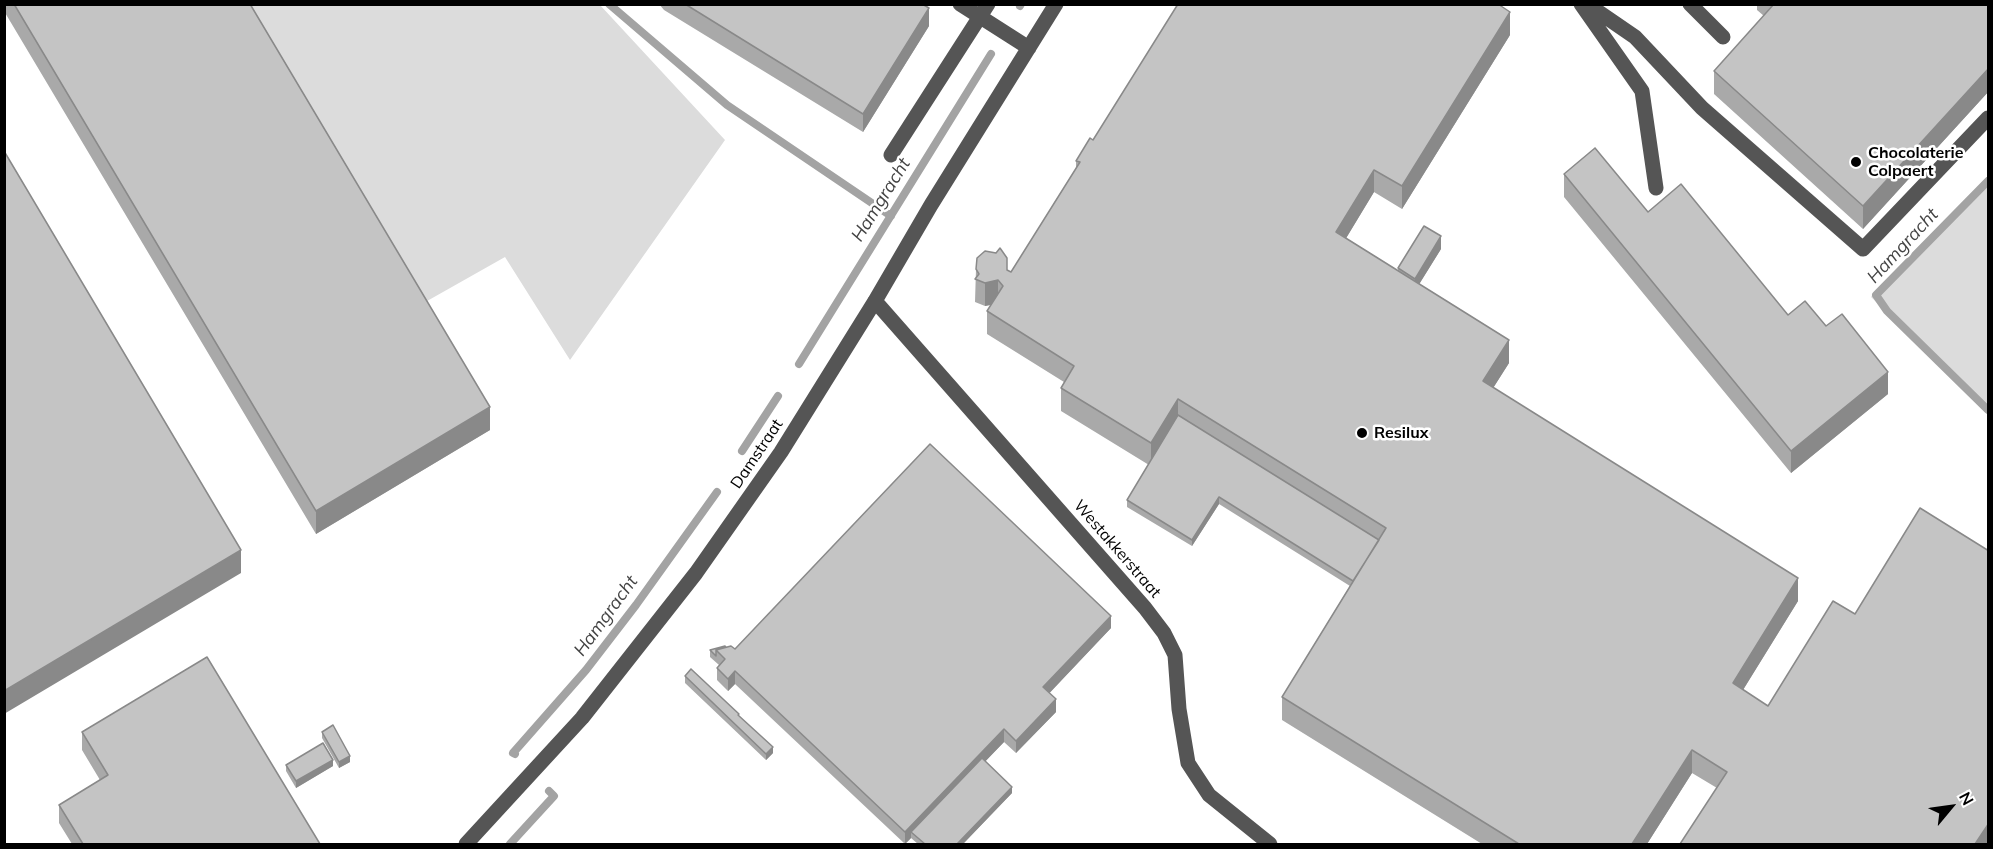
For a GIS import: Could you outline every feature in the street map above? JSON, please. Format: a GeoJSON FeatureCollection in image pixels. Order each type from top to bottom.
{"type":"FeatureCollection","features":[{"type":"Feature","properties":{"kind":"street"},"geometry":{"type":"LineString","coordinates":[[960,4],[984,11],[1029,48]]}},
{"type":"Feature","properties":{"kind":"street","name":"Damstraat"},"geometry":{"type":"LineString","coordinates":[[466,844],[582,718],[696,573],[781,452],[1056,4]]}},
{"type":"Feature","properties":{"kind":"street"},"geometry":{"type":"LineString","coordinates":[[1581,4],[1642,91],[1656,188]]}},
{"type":"Feature","properties":{"kind":"street"},"geometry":{"type":"LineString","coordinates":[[1587,4],[1635,37],[1702,108],[1863,249],[1989,118]]}},
{"type":"Feature","properties":{"kind":"street"},"geometry":{"type":"LineString","coordinates":[[1690,4],[1723,37]]}},
{"type":"Feature","properties":{"kind":"street"},"geometry":{"type":"LineString","coordinates":[[891,155],[984,11]]}},
{"type":"Feature","properties":{"kind":"street","name":"Westakkerstraat"},"geometry":{"type":"LineString","coordinates":[[875,301],[1138,599],[1164,633],[1175,655],[1179,710],[1188,763],[1209,795],[1270,844]]}},
{"type":"Feature","properties":{"kind":"shaded area"},"geometry":{"type":"Polygon","coordinates":[[[239,5],[600,5],[725,140],[570,360],[505,257],[420,305],[239,5]]]}},
{"type":"Feature","properties":{"kind":"shaded area"},"geometry":{"type":"Polygon","coordinates":[[[1988,177],[1988,410],[1871,297],[1988,177]]]}},
{"type":"Feature","properties":{"kind":"building"},"geometry":{"type":"Polygon","coordinates":[[[14,4],[250,4],[490,407],[316,511],[14,4]]]}},
{"type":"Feature","properties":{"kind":"building"},"geometry":{"type":"Polygon","coordinates":[[[685,4],[922,4],[929,8],[863,114],[685,4]]]}},
{"type":"Feature","properties":{"kind":"building","name":"Resilux"},"geometry":{"type":"Polygon","coordinates":[[[1178,4],[1498,4],[1510,12],[1402,186],[1374,170],[1336,232],[1509,340],[1483,381],[1798,578],[1733,683],[1768,706],[1833,601],[1855,614],[1920,508],[1989,551],[1989,823],[1975,844],[1680,844],[1727,772],[1692,750],[1632,844],[1519,844],[1282,697],[1386,528],[1178,399],[1151,443],[1061,388],[1074,366],[987,311],[1003,286],[998,280],[985,283],[975,279],[979,274],[976,269],[977,258],[985,251],[996,253],[1000,248],[1007,258],[1007,270],[1011,272],[1080,162],[1076,161],[1090,138],[1093,140],[1178,4]]]}},
{"type":"Feature","properties":{"kind":"building","name":"Chocolaterie Colpaert"},"geometry":{"type":"Polygon","coordinates":[[[1774,4],[1989,4],[1989,68],[1863,206],[1714,71],[1774,4]]]}},
{"type":"Feature","properties":{"kind":"building"},"geometry":{"type":"Polygon","coordinates":[[[1595,148],[1648,212],[1681,184],[1788,315],[1805,301],[1826,326],[1842,314],[1888,372],[1791,451],[1564,174],[1595,148]]]}},
{"type":"Feature","properties":{"kind":"building"},"geometry":{"type":"Polygon","coordinates":[[[4,151],[241,550],[4,691],[4,151]]]}},
{"type":"Feature","properties":{"kind":"building"},"geometry":{"type":"Polygon","coordinates":[[[1424,226],[1441,236],[1415,279],[1398,268],[1424,226]]]}},
{"type":"Feature","properties":{"kind":"building"},"geometry":{"type":"Polygon","coordinates":[[[1178,415],[1379,540],[1353,581],[1219,497],[1192,540],[1127,500],[1178,415]]]}},
{"type":"Feature","properties":{"kind":"building"},"geometry":{"type":"Polygon","coordinates":[[[930,444],[1111,616],[1043,687],[1056,699],[1016,741],[1004,729],[905,832],[735,671],[728,679],[717,668],[725,659],[716,650],[731,646],[735,649],[930,444]]]}},
{"type":"Feature","properties":{"kind":"building"},"geometry":{"type":"Polygon","coordinates":[[[725,646],[716,650],[716,656],[710,650],[725,646]]]}},
{"type":"Feature","properties":{"kind":"building"},"geometry":{"type":"Polygon","coordinates":[[[207,657],[320,844],[83,844],[59,805],[108,775],[82,732],[207,657]]]}},
{"type":"Feature","properties":{"kind":"building"},"geometry":{"type":"Polygon","coordinates":[[[691,669],[773,747],[766,754],[685,676],[691,669]]]}},
{"type":"Feature","properties":{"kind":"building"},"geometry":{"type":"Polygon","coordinates":[[[333,725],[350,756],[339,762],[322,732],[333,725]]]}},
{"type":"Feature","properties":{"kind":"building"},"geometry":{"type":"Polygon","coordinates":[[[323,743],[333,760],[296,781],[286,765],[323,743]]]}},
{"type":"Feature","properties":{"kind":"building"},"geometry":{"type":"Polygon","coordinates":[[[982,758],[1012,787],[957,844],[925,844],[911,832],[982,758]]]}},
{"type":"Feature","properties":{"kind":"waterway"},"geometry":{"type":"LineString","coordinates":[[609,4],[727,105],[891,216]]}},
{"type":"Feature","properties":{"kind":"waterway","name":"Hamgracht"},"geometry":{"type":"LineString","coordinates":[[799,364],[991,54]]}},
{"type":"Feature","properties":{"kind":"waterway","name":"Hamgracht"},"geometry":{"type":"LineString","coordinates":[[1988,181],[1876,295],[1887,311],[1988,410]]}},
{"type":"Feature","properties":{"kind":"waterway","name":"Hamgracht"},"geometry":{"type":"LineString","coordinates":[[742,451],[778,396]]}},
{"type":"Feature","properties":{"kind":"waterway","name":"Hamgracht"},"geometry":{"type":"LineString","coordinates":[[515,754],[513,753],[586,670],[717,492]]}},
{"type":"Feature","properties":{"kind":"waterway","name":"Hamgracht"},"geometry":{"type":"LineString","coordinates":[[510,844],[554,796],[549,791]]}},
{"type":"Feature","properties":{"kind":"place","name":"Chocolaterie Colpaert"},"geometry":{"type":"Point","coordinates":[1856,162]}},
{"type":"Feature","properties":{"kind":"place","name":"Resilux"},"geometry":{"type":"Point","coordinates":[1362,433]}}]}
